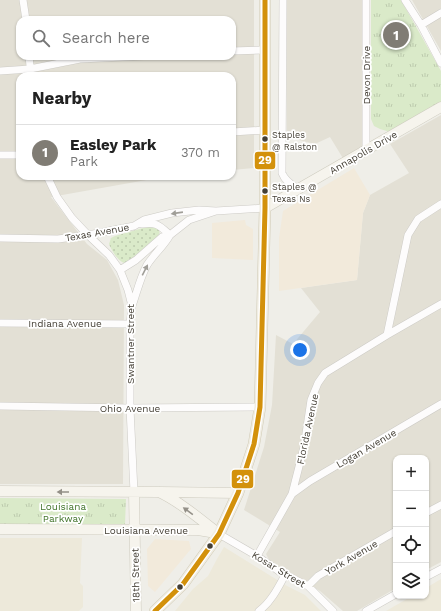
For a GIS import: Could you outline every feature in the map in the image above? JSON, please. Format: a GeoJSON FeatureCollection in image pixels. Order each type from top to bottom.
{"type":"FeatureCollection","features":[{"type":"Feature","properties":{"kind":"main road"},"geometry":{"type":"LineString","coordinates":[[158,609],[183,584],[219,534],[238,493],[254,444],[260,407],[265,208],[266,130],[264,0]]}},
{"type":"Feature","properties":{"kind":"main road","name":"Annapolis Drive"},"geometry":{"type":"LineString","coordinates":[[265,208],[441,107]]}},
{"type":"Feature","properties":{"kind":"main road"},"geometry":{"type":"LineString","coordinates":[[0,491],[238,493]]}},
{"type":"Feature","properties":{"kind":"main road","name":"18th Street"},"geometry":{"type":"LineString","coordinates":[[134,492],[136,611]]}},
{"type":"Feature","properties":{"kind":"main road","name":"Louisiana Avenue"},"geometry":{"type":"LineString","coordinates":[[159,492],[167,496],[219,534]]}},
{"type":"Feature","properties":{"kind":"main road","name":"Louisiana Avenue"},"geometry":{"type":"LineString","coordinates":[[0,529],[198,530],[219,534]]}},
{"type":"Feature","properties":{"kind":"street"},"geometry":{"type":"LineString","coordinates":[[23,0],[25,16]]}},
{"type":"Feature","properties":{"kind":"street"},"geometry":{"type":"LineString","coordinates":[[283,0],[282,173],[284,178],[298,189]]}},
{"type":"Feature","properties":{"kind":"street","name":"Devon Drive"},"geometry":{"type":"LineString","coordinates":[[366,0],[366,150]]}},
{"type":"Feature","properties":{"kind":"street"},"geometry":{"type":"LineString","coordinates":[[405,0],[421,25],[441,63]]}},
{"type":"Feature","properties":{"kind":"street"},"geometry":{"type":"LineString","coordinates":[[421,25],[441,13]]}},
{"type":"Feature","properties":{"kind":"street"},"geometry":{"type":"LineString","coordinates":[[236,51],[264,50]]}},
{"type":"Feature","properties":{"kind":"street"},"geometry":{"type":"LineString","coordinates":[[29,60],[30,72]]}},
{"type":"Feature","properties":{"kind":"street"},"geometry":{"type":"LineString","coordinates":[[34,72],[80,60]]}},
{"type":"Feature","properties":{"kind":"street"},"geometry":{"type":"LineString","coordinates":[[0,71],[16,72]]}},
{"type":"Feature","properties":{"kind":"street"},"geometry":{"type":"LineString","coordinates":[[236,132],[266,130]]}},
{"type":"Feature","properties":{"kind":"street"},"geometry":{"type":"LineString","coordinates":[[0,155],[16,155]]}},
{"type":"Feature","properties":{"kind":"street","name":"Swantner Street"},"geometry":{"type":"LineString","coordinates":[[49,180],[57,197],[68,213],[109,255],[120,270],[128,290],[132,306],[130,324],[130,408],[134,492]]}},
{"type":"Feature","properties":{"kind":"street"},"geometry":{"type":"LineString","coordinates":[[387,336],[408,235],[418,218],[441,204]]}},
{"type":"Feature","properties":{"kind":"street","name":"Texas Avenue"},"geometry":{"type":"LineString","coordinates":[[0,238],[58,239],[134,226],[144,220],[172,213],[199,210],[216,211],[265,208]]}},
{"type":"Feature","properties":{"kind":"street","name":"Texas Avenue"},"geometry":{"type":"LineString","coordinates":[[120,270],[136,260],[162,237],[170,234],[189,220],[216,211]]}},
{"type":"Feature","properties":{"kind":"street"},"geometry":{"type":"LineString","coordinates":[[134,226],[154,223],[170,234]]}},
{"type":"Feature","properties":{"kind":"street","name":"Texas Avenue"},"geometry":{"type":"LineString","coordinates":[[132,306],[139,282],[147,265],[170,234]]}},
{"type":"Feature","properties":{"kind":"street","name":"Florida Avenue"},"geometry":{"type":"LineString","coordinates":[[257,556],[292,494],[304,448],[311,400],[318,383],[325,373],[441,304]]}},
{"type":"Feature","properties":{"kind":"street","name":"Indiana Avenue"},"geometry":{"type":"LineString","coordinates":[[0,323],[130,324]]}},
{"type":"Feature","properties":{"kind":"street","name":"Logan Avenue"},"geometry":{"type":"LineString","coordinates":[[292,494],[310,481],[441,404]]}},
{"type":"Feature","properties":{"kind":"street","name":"Ohio Avenue"},"geometry":{"type":"LineString","coordinates":[[0,406],[130,408],[260,407]]}},
{"type":"Feature","properties":{"kind":"street"},"geometry":{"type":"LineString","coordinates":[[429,511],[441,505]]}},
{"type":"Feature","properties":{"kind":"street","name":"York Avenue"},"geometry":{"type":"LineString","coordinates":[[308,586],[318,576],[393,533]]}},
{"type":"Feature","properties":{"kind":"street","name":"Kosar Street"},"geometry":{"type":"LineString","coordinates":[[219,534],[257,556],[285,575],[308,586],[333,611]]}},
{"type":"Feature","properties":{"kind":"street"},"geometry":{"type":"LineString","coordinates":[[429,575],[441,569]]}},
{"type":"Feature","properties":{"kind":"street"},"geometry":{"type":"LineString","coordinates":[[259,611],[272,598],[285,575]]}},
{"type":"Feature","properties":{"kind":"street"},"geometry":{"type":"LineString","coordinates":[[366,611],[393,596]]}},
{"type":"Feature","properties":{"kind":"shaded area"},"geometry":{"type":"Polygon","coordinates":[[[0,0],[254,0],[254,168],[236,170],[236,72],[16,72],[16,180],[147,180],[51,197],[87,244],[107,260],[118,280],[124,305],[123,484],[0,484],[0,0]]]}},
{"type":"Feature","properties":{"kind":"shaded area"},"geometry":{"type":"Polygon","coordinates":[[[287,0],[363,0],[362,150],[344,160],[330,137],[315,144],[287,137],[287,0]]]}},
{"type":"Feature","properties":{"kind":"shaded area"},"geometry":{"type":"Polygon","coordinates":[[[412,0],[441,0],[441,51],[412,0]]]}},
{"type":"Feature","properties":{"kind":"shaded area"},"geometry":{"type":"Polygon","coordinates":[[[441,115],[441,562],[429,568],[429,455],[393,455],[393,590],[357,611],[343,611],[320,591],[270,562],[266,554],[280,532],[244,510],[264,447],[272,405],[276,335],[293,344],[320,312],[301,288],[357,280],[363,213],[370,195],[409,173],[390,144],[441,115]]]}},
{"type":"Feature","properties":{"kind":"shaded area"},"geometry":{"type":"Polygon","coordinates":[[[354,168],[370,195],[363,213],[357,280],[279,291],[279,238],[283,211],[354,168]]]}},
{"type":"Feature","properties":{"kind":"shaded area"},"geometry":{"type":"Polygon","coordinates":[[[245,220],[246,225],[253,229],[253,260],[212,258],[212,223],[245,220]]]}},
{"type":"Feature","properties":{"kind":"shaded area"},"geometry":{"type":"Polygon","coordinates":[[[0,538],[82,538],[80,583],[83,586],[83,607],[79,611],[0,611],[0,538]]]}},
{"type":"Feature","properties":{"kind":"shaded area"},"geometry":{"type":"Polygon","coordinates":[[[155,539],[189,541],[191,549],[155,592],[148,586],[147,549],[155,539]]]}},
{"type":"Feature","properties":{"kind":"shaded area"},"geometry":{"type":"Polygon","coordinates":[[[224,547],[287,586],[305,595],[321,611],[175,611],[193,589],[208,576],[224,547]]]}},
{"type":"Feature","properties":{"kind":"shaded area"},"geometry":{"type":"Polygon","coordinates":[[[441,579],[441,611],[386,611],[407,599],[429,599],[429,586],[441,579]]]}},
{"type":"Feature","properties":{"kind":"green space"},"geometry":{"type":"Polygon","coordinates":[[[371,0],[401,0],[441,71],[441,103],[390,132],[374,126],[371,119],[371,0]]]}},
{"type":"Feature","properties":{"kind":"green space"},"geometry":{"type":"Polygon","coordinates":[[[150,226],[158,228],[160,232],[158,236],[143,251],[127,262],[124,263],[119,260],[109,244],[111,238],[150,226]]]}},
{"type":"Feature","properties":{"kind":"green space","name":"Louisiana Parkway"},"geometry":{"type":"Polygon","coordinates":[[[0,498],[126,499],[125,524],[0,524],[0,498]]]}},
{"type":"Feature","properties":{"kind":"transit line","name":"29"},"geometry":{"type":"LineString","coordinates":[[155,611],[183,584],[219,534],[238,493],[254,444],[260,407],[265,208],[265,0]]}},
{"type":"Feature","properties":{"kind":"place","name":"Easley Park"},"geometry":{"type":"Point","coordinates":[396,35]}},
{"type":"Feature","properties":{"kind":"place","name":"Staples @ Ralston"},"geometry":{"type":"Point","coordinates":[265,139]}},
{"type":"Feature","properties":{"kind":"place","name":"Staples @ Texas Ns"},"geometry":{"type":"Point","coordinates":[265,191]}}]}
